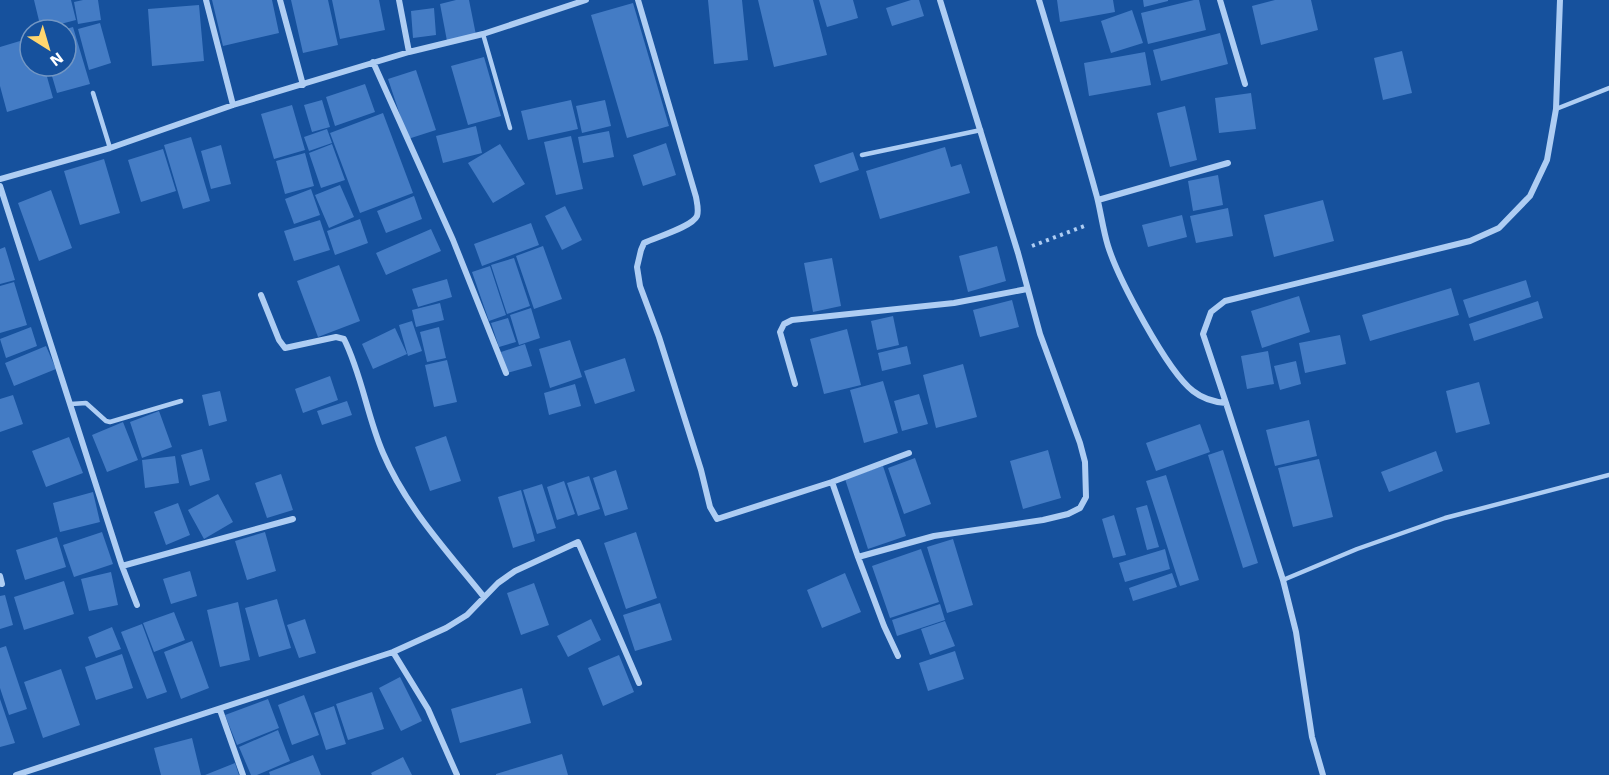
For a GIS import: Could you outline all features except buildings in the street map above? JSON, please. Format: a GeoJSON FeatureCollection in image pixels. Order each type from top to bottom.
{"type":"FeatureCollection","features":[{"type":"Feature","properties":{"kind":"street"},"geometry":{"type":"LineString","coordinates":[[206,0],[232,105]]}},
{"type":"Feature","properties":{"kind":"street"},"geometry":{"type":"LineString","coordinates":[[280,0],[303,85]]}},
{"type":"Feature","properties":{"kind":"street"},"geometry":{"type":"LineString","coordinates":[[399,0],[410,52]]}},
{"type":"Feature","properties":{"kind":"street"},"geometry":{"type":"LineString","coordinates":[[2,178],[110,148],[232,105],[374,62],[483,34],[586,0]]}},
{"type":"Feature","properties":{"kind":"street"},"geometry":{"type":"LineString","coordinates":[[638,0],[696,197],[698,212],[696,218],[689,224],[644,243],[640,250],[637,267],[640,286],[659,337],[710,507],[717,519],[832,482],[909,453]]}},
{"type":"Feature","properties":{"kind":"street"},"geometry":{"type":"LineString","coordinates":[[858,557],[934,536],[1043,520],[1068,514],[1080,508],[1086,497],[1084,462],[1080,443],[1040,334],[1018,253],[940,0]]}},
{"type":"Feature","properties":{"kind":"street"},"geometry":{"type":"LineString","coordinates":[[1039,0],[1098,200],[1108,247],[1152,334],[1183,381],[1193,391],[1210,401],[1226,404]]}},
{"type":"Feature","properties":{"kind":"street"},"geometry":{"type":"LineString","coordinates":[[1220,0],[1245,84]]}},
{"type":"Feature","properties":{"kind":"street"},"geometry":{"type":"LineString","coordinates":[[1323,775],[1312,737],[1296,632],[1283,580],[1203,334],[1211,312],[1226,301],[1470,241],[1499,228],[1530,196],[1547,160],[1556,109],[1560,0]]}},
{"type":"Feature","properties":{"kind":"street"},"geometry":{"type":"LineString","coordinates":[[374,62],[453,240],[506,373]]}},
{"type":"Feature","properties":{"kind":"street"},"geometry":{"type":"LineString","coordinates":[[1098,200],[1228,163]]}},
{"type":"Feature","properties":{"kind":"street"},"geometry":{"type":"LineString","coordinates":[[0,186],[122,566],[137,605]]}},
{"type":"Feature","properties":{"kind":"street"},"geometry":{"type":"LineString","coordinates":[[795,384],[780,332],[784,324],[792,320],[954,303],[1027,289]]}},
{"type":"Feature","properties":{"kind":"street"},"geometry":{"type":"LineString","coordinates":[[261,295],[279,340],[285,348],[336,337],[344,339],[382,453],[402,490],[484,597]]}},
{"type":"Feature","properties":{"kind":"street"},"geometry":{"type":"LineString","coordinates":[[832,482],[884,626],[898,656]]}},
{"type":"Feature","properties":{"kind":"street"},"geometry":{"type":"LineString","coordinates":[[122,566],[293,519]]}},
{"type":"Feature","properties":{"kind":"street"},"geometry":{"type":"LineString","coordinates":[[16,775],[393,652],[446,628],[467,615],[478,602],[515,571],[578,542],[639,683]]}},
{"type":"Feature","properties":{"kind":"street"},"geometry":{"type":"LineString","coordinates":[[0,576],[2,585]]}},
{"type":"Feature","properties":{"kind":"street"},"geometry":{"type":"LineString","coordinates":[[393,652],[428,709],[457,775]]}},
{"type":"Feature","properties":{"kind":"street"},"geometry":{"type":"LineString","coordinates":[[220,710],[243,775]]}},
{"type":"Feature","properties":{"kind":"lane"},"geometry":{"type":"LineString","coordinates":[[483,34],[510,128]]}},
{"type":"Feature","properties":{"kind":"lane"},"geometry":{"type":"LineString","coordinates":[[1556,109],[1609,88]]}},
{"type":"Feature","properties":{"kind":"lane"},"geometry":{"type":"LineString","coordinates":[[93,93],[110,148]]}},
{"type":"Feature","properties":{"kind":"lane"},"geometry":{"type":"LineString","coordinates":[[862,155],[981,130]]}},
{"type":"Feature","properties":{"kind":"lane"},"geometry":{"type":"LineString","coordinates":[[71,404],[86,403],[103,419],[110,422],[181,401]]}},
{"type":"Feature","properties":{"kind":"lane"},"geometry":{"type":"LineString","coordinates":[[1283,580],[1357,549],[1446,518],[1609,475]]}},
{"type":"Feature","properties":{"kind":"path"},"geometry":{"type":"LineString","coordinates":[[1018,253],[1101,219]]}}]}
